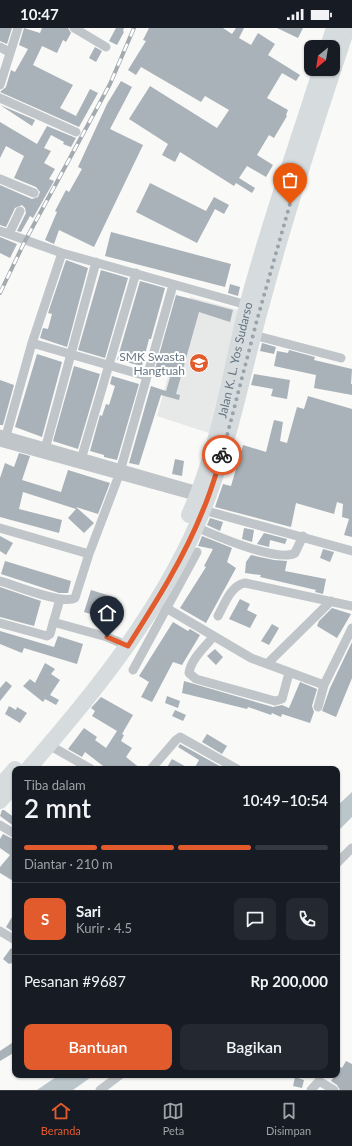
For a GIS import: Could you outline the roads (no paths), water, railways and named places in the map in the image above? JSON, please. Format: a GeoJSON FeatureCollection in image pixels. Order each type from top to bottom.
{"type":"FeatureCollection","features":[{"type":"Feature","properties":{"kind":"highway"},"geometry":{"type":"LineString","coordinates":[[330,40],[334,28]]}},
{"type":"Feature","properties":{"kind":"highway","name":"Jalan K. L. Yos Sudarso"},"geometry":{"type":"LineString","coordinates":[[18,766],[124,644],[162,605],[175,570],[199,528],[213,446],[247,333],[347,28]]}},
{"type":"Feature","properties":{"kind":"highway","name":"Jalan K. L. Yos Sudarso"},"geometry":{"type":"LineString","coordinates":[[247,333],[247,305],[319,76]]}},
{"type":"Feature","properties":{"kind":"highway","name":"Jalan K. L. Yos Sudarso"},"geometry":{"type":"LineString","coordinates":[[31,766],[49,745],[124,644],[181,532],[203,498]]}},
{"type":"Feature","properties":{"kind":"highway","name":"Jalan K. L. Yos Sudarso"},"geometry":{"type":"LineString","coordinates":[[0,786],[12,772]]}},
{"type":"Feature","properties":{"kind":"highway"},"geometry":{"type":"LineString","coordinates":[[0,801],[12,787]]}},
{"type":"Feature","properties":{"kind":"street"},"geometry":{"type":"LineString","coordinates":[[0,85],[9,52],[18,28]]}},
{"type":"Feature","properties":{"kind":"street"},"geometry":{"type":"LineString","coordinates":[[74,28],[106,48]]}},
{"type":"Feature","properties":{"kind":"street"},"geometry":{"type":"LineString","coordinates":[[0,46],[9,52]]}},
{"type":"Feature","properties":{"kind":"street"},"geometry":{"type":"LineString","coordinates":[[0,98],[76,132]]}},
{"type":"Feature","properties":{"kind":"street"},"geometry":{"type":"LineString","coordinates":[[0,179],[34,193]]}},
{"type":"Feature","properties":{"kind":"street"},"geometry":{"type":"LineString","coordinates":[[20,211],[4,232],[62,254],[136,273],[173,285],[247,305]]}},
{"type":"Feature","properties":{"kind":"street"},"geometry":{"type":"LineString","coordinates":[[62,254],[2,437],[203,498],[303,536],[352,551]]}},
{"type":"Feature","properties":{"kind":"street"},"geometry":{"type":"LineString","coordinates":[[45,450],[96,262]]}},
{"type":"Feature","properties":{"kind":"street"},"geometry":{"type":"LineString","coordinates":[[81,461],[136,273]]}},
{"type":"Feature","properties":{"kind":"street"},"geometry":{"type":"LineString","coordinates":[[0,581],[60,599],[71,601],[75,598],[89,554],[120,472],[173,285]]}},
{"type":"Feature","properties":{"kind":"street"},"geometry":{"type":"LineString","coordinates":[[247,333],[341,358]]}},
{"type":"Feature","properties":{"kind":"street"},"geometry":{"type":"LineString","coordinates":[[32,343],[146,376]]}},
{"type":"Feature","properties":{"kind":"street"},"geometry":{"type":"LineString","coordinates":[[0,528],[89,554]]}},
{"type":"Feature","properties":{"kind":"street"},"geometry":{"type":"LineString","coordinates":[[199,528],[248,547],[287,556],[295,553],[303,536]]}},
{"type":"Feature","properties":{"kind":"street"},"geometry":{"type":"LineString","coordinates":[[133,670],[162,605],[197,552]]}},
{"type":"Feature","properties":{"kind":"street"},"geometry":{"type":"LineString","coordinates":[[218,616],[235,588],[240,584],[251,584],[352,606]]}},
{"type":"Feature","properties":{"kind":"street"},"geometry":{"type":"LineString","coordinates":[[0,623],[45,637],[50,634],[60,599]]}},
{"type":"Feature","properties":{"kind":"street"},"geometry":{"type":"LineString","coordinates":[[267,664],[331,601]]}},
{"type":"Feature","properties":{"kind":"street"},"geometry":{"type":"LineString","coordinates":[[162,605],[213,637],[251,658],[324,685]]}},
{"type":"Feature","properties":{"kind":"street"},"geometry":{"type":"LineString","coordinates":[[53,622],[124,644]]}},
{"type":"Feature","properties":{"kind":"street"},"geometry":{"type":"LineString","coordinates":[[318,707],[324,685],[352,628]]}},
{"type":"Feature","properties":{"kind":"street"},"geometry":{"type":"LineString","coordinates":[[213,637],[195,658],[190,668],[189,673],[196,679],[275,701],[282,698],[290,673]]}},
{"type":"Feature","properties":{"kind":"street"},"geometry":{"type":"LineString","coordinates":[[158,766],[176,740],[180,738],[231,766]]}},
{"type":"Feature","properties":{"kind":"street"},"geometry":{"type":"LineString","coordinates":[[49,745],[86,766]]}},
{"type":"Feature","properties":{"kind":"street"},"geometry":{"type":"LineString","coordinates":[[0,825],[12,832]]}},
{"type":"Feature","properties":{"kind":"street"},"geometry":{"type":"LineString","coordinates":[[340,860],[352,848]]}},
{"type":"Feature","properties":{"kind":"street"},"geometry":{"type":"LineString","coordinates":[[1,932],[12,938]]}},
{"type":"Feature","properties":{"kind":"street"},"geometry":{"type":"LineString","coordinates":[[100,1090],[116,1078]]}},
{"type":"Feature","properties":{"kind":"street"},"geometry":{"type":"LineString","coordinates":[[311,1090],[319,1081],[334,1090]]}},
{"type":"Feature","properties":{"kind":"railway"},"geometry":{"type":"LineString","coordinates":[[0,293],[25,241],[110,84],[134,28]]}},
{"type":"Feature","properties":{"kind":"place","name":"SMK Swasta Hangtuah"},"geometry":{"type":"Point","coordinates":[199,363]}}]}
